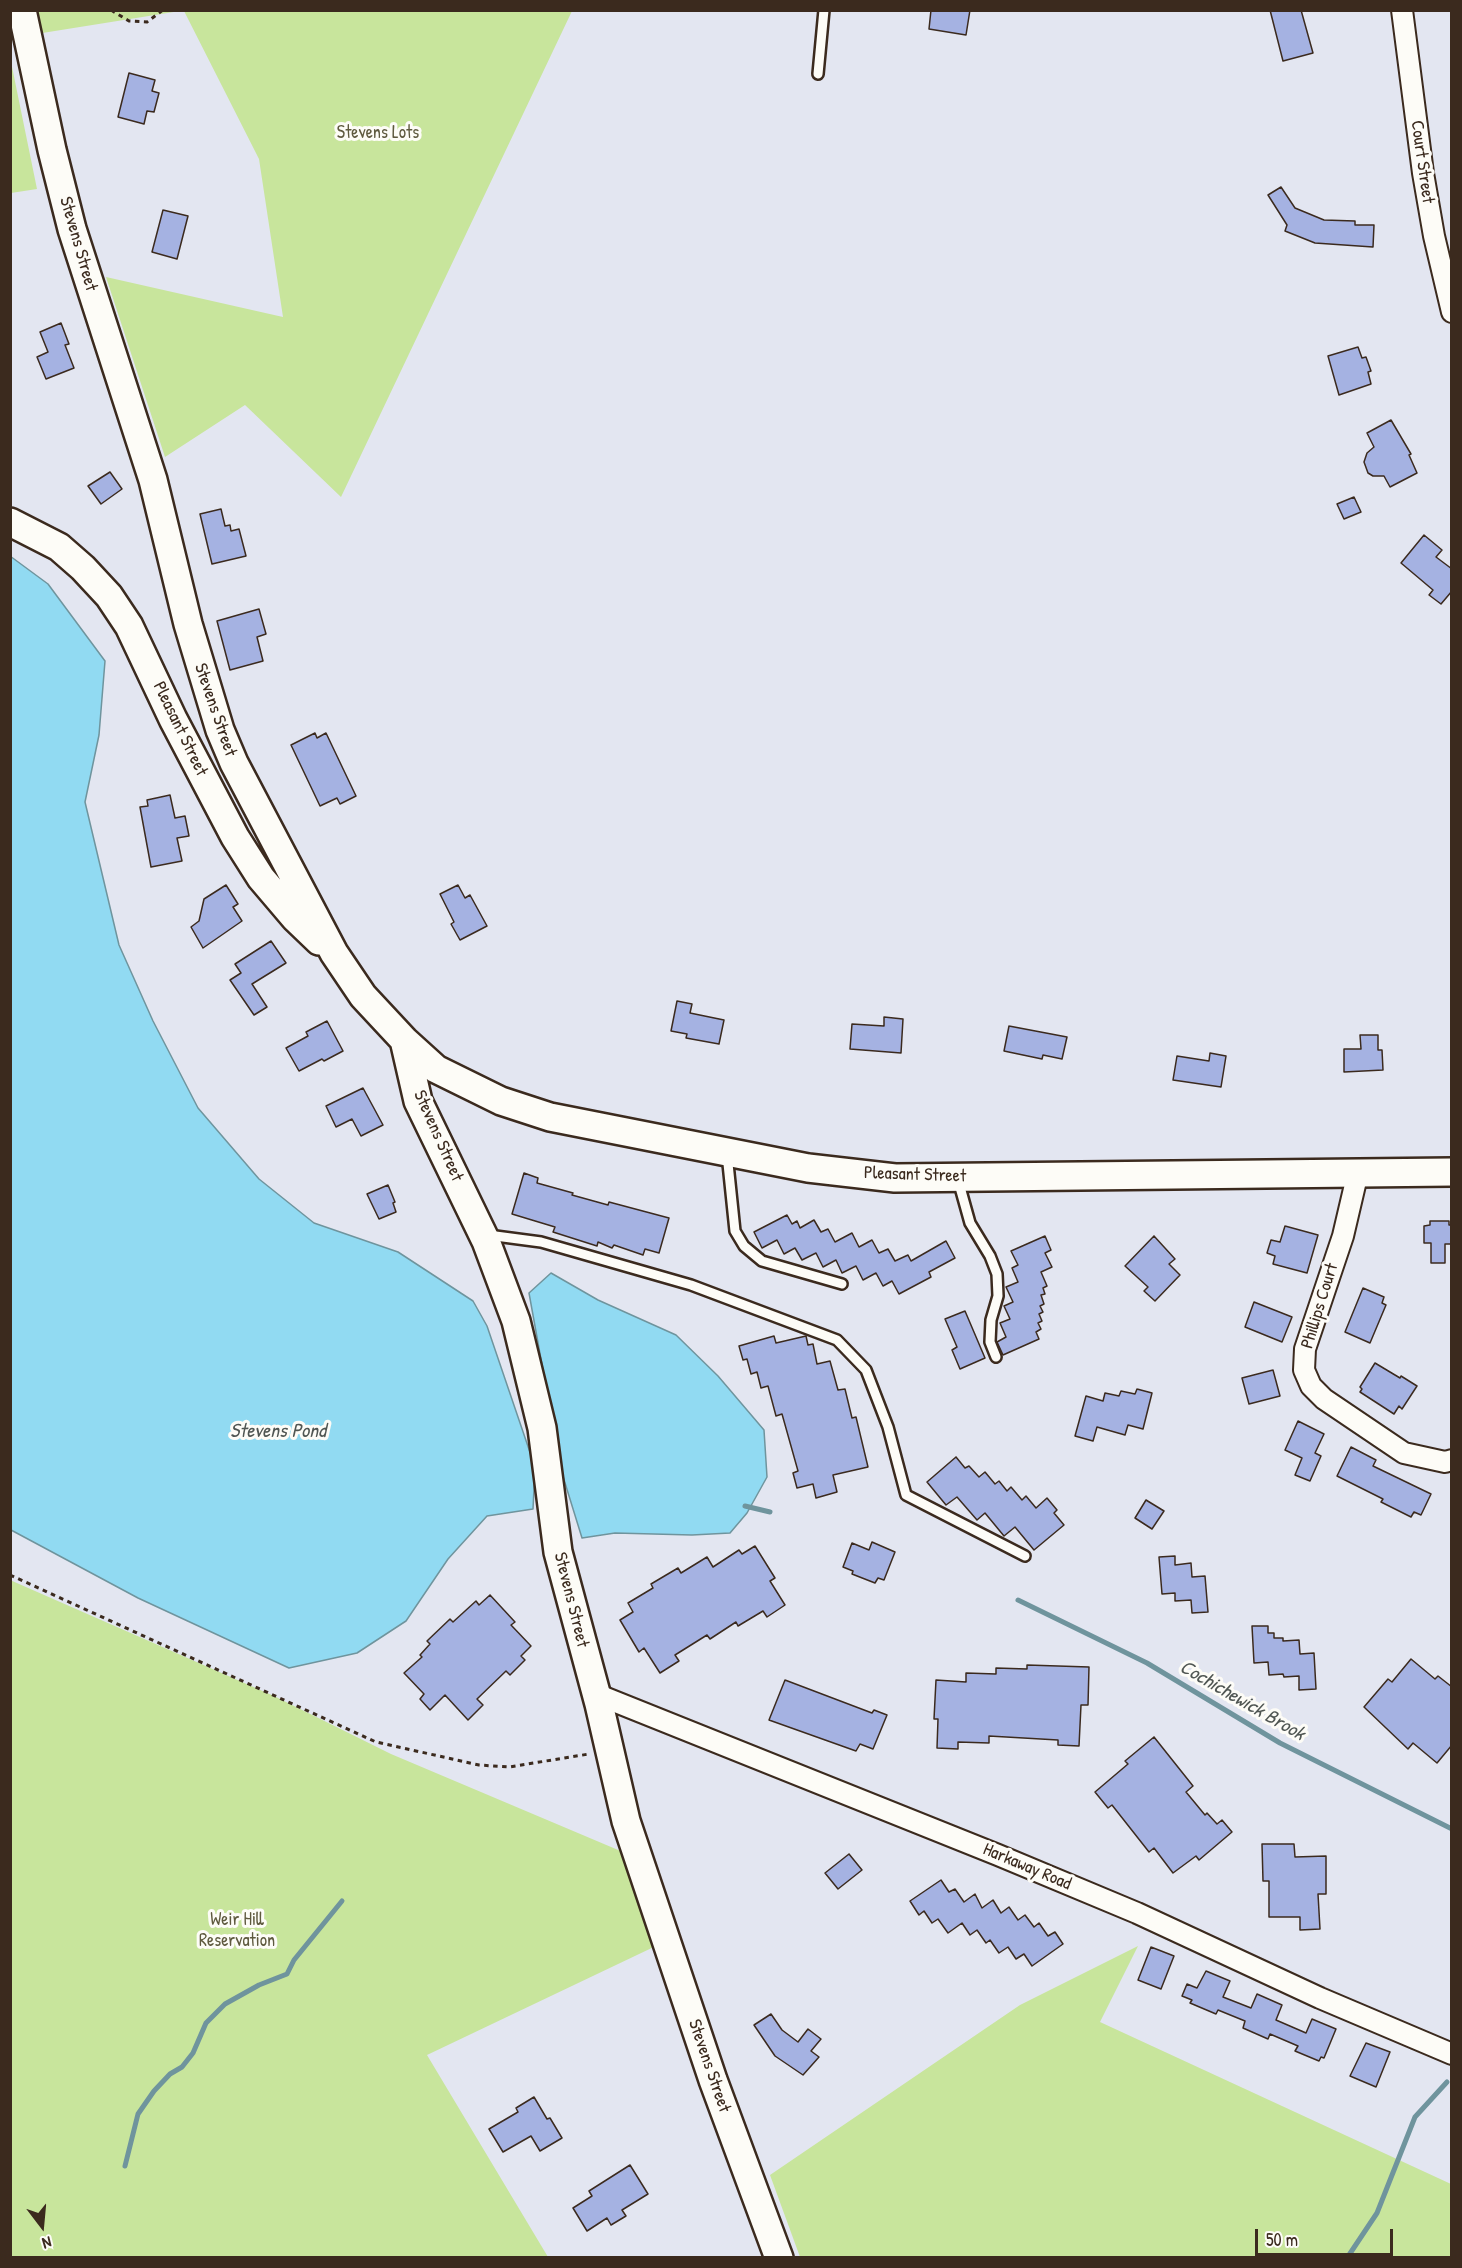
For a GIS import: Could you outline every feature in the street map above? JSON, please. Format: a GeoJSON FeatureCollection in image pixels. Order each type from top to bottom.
{"type":"FeatureCollection","features":[{"type":"Feature","properties":{"kind":"street","name":"Stevens Street"},"geometry":{"type":"LineString","coordinates":[[22,10],[52,150],[72,229],[153,480],[204,683],[234,763],[334,953],[363,996],[404,1040],[418,1101],[483,1234],[516,1322],[542,1428],[558,1552],[596,1694],[626,1821],[713,2080],[779,2258]]}},
{"type":"Feature","properties":{"kind":"street","name":"Court Street"},"geometry":{"type":"LineString","coordinates":[[1402,10],[1423,173],[1434,236],[1452,312]]}},
{"type":"Feature","properties":{"kind":"street","name":"Pleasant Street"},"geometry":{"type":"LineString","coordinates":[[10,522],[59,547],[109,596],[129,626],[173,719],[235,837],[261,878],[295,918],[334,953]]}},
{"type":"Feature","properties":{"kind":"street","name":"Pleasant Street"},"geometry":{"type":"LineString","coordinates":[[404,1040],[436,1069],[501,1101],[550,1117],[808,1168],[895,1178],[1452,1172]]}},
{"type":"Feature","properties":{"kind":"street","name":"Phillips Court"},"geometry":{"type":"LineString","coordinates":[[1358,1173],[1343,1236],[1305,1349],[1304,1370],[1311,1386],[1324,1399],[1404,1453],[1445,1462],[1452,1460]]}},
{"type":"Feature","properties":{"kind":"street","name":"Harkaway Road"},"geometry":{"type":"LineString","coordinates":[[596,1694],[1115,1904],[1320,1998],[1452,2054]]}},
{"type":"Feature","properties":{"kind":"lane"},"geometry":{"type":"LineString","coordinates":[[818,74],[824,10]]}},
{"type":"Feature","properties":{"kind":"lane"},"geometry":{"type":"LineString","coordinates":[[726,1152],[735,1231],[744,1246],[762,1261],[842,1284]]}},
{"type":"Feature","properties":{"kind":"lane"},"geometry":{"type":"LineString","coordinates":[[957,1178],[970,1223],[990,1256],[997,1274],[998,1296],[991,1320],[990,1342],[996,1357]]}},
{"type":"Feature","properties":{"kind":"lane"},"geometry":{"type":"LineString","coordinates":[[483,1234],[541,1242],[691,1285],[837,1340],[866,1370],[888,1427],[906,1495],[1025,1556]]}},
{"type":"Feature","properties":{"kind":"path"},"geometry":{"type":"LineString","coordinates":[[111,10],[129,21],[147,22],[163,10]]}},
{"type":"Feature","properties":{"kind":"path"},"geometry":{"type":"LineString","coordinates":[[10,1575],[376,1742],[479,1765],[509,1767],[609,1749]]}},
{"type":"Feature","properties":{"kind":"green space"},"geometry":{"type":"Polygon","coordinates":[[[11,11],[180,11],[11,38],[11,11]]]}},
{"type":"Feature","properties":{"kind":"green space","name":"Stevens Lots"},"geometry":{"type":"Polygon","coordinates":[[[184,11],[572,11],[341,497],[245,405],[165,457],[106,277],[283,317],[259,159],[184,11]]]}},
{"type":"Feature","properties":{"kind":"green space"},"geometry":{"type":"Polygon","coordinates":[[[10,57],[37,189],[11,193],[10,193],[10,57]]]}},
{"type":"Feature","properties":{"kind":"green space","name":"Weir Hill Reservation"},"geometry":{"type":"Polygon","coordinates":[[[10,1580],[274,1696],[391,1754],[630,1855],[658,1945],[427,2055],[548,2257],[11,2257],[10,1580]]]}},
{"type":"Feature","properties":{"kind":"green space"},"geometry":{"type":"Polygon","coordinates":[[[1138,1946],[1100,2022],[1451,2184],[1451,2257],[800,2257],[770,2175],[1020,2005],[1138,1946]]]}},
{"type":"Feature","properties":{"kind":"water","name":"Stevens Pond"},"geometry":{"type":"Polygon","coordinates":[[[10,556],[48,584],[105,661],[99,735],[85,802],[119,945],[153,1021],[198,1108],[259,1179],[314,1223],[398,1252],[473,1301],[487,1326],[535,1467],[533,1509],[487,1516],[448,1559],[406,1621],[357,1653],[289,1668],[138,1598],[11,1530],[10,556]]]}},
{"type":"Feature","properties":{"kind":"water"},"geometry":{"type":"Polygon","coordinates":[[[551,1273],[598,1300],[676,1335],[718,1376],[764,1430],[767,1477],[747,1513],[730,1533],[692,1535],[615,1533],[582,1538],[561,1470],[529,1293],[551,1273]]]}},
{"type":"Feature","properties":{"kind":"building"},"geometry":{"type":"Polygon","coordinates":[[[931,10],[970,10],[966,35],[929,29],[931,10]]]}},
{"type":"Feature","properties":{"kind":"building"},"geometry":{"type":"Polygon","coordinates":[[[1270,10],[1301,10],[1313,53],[1283,61],[1270,10]]]}},
{"type":"Feature","properties":{"kind":"building"},"geometry":{"type":"Polygon","coordinates":[[[129,73],[155,80],[152,91],[159,93],[154,112],[147,111],[144,124],[118,117],[129,73]]]}},
{"type":"Feature","properties":{"kind":"building"},"geometry":{"type":"Polygon","coordinates":[[[1281,187],[1295,208],[1324,220],[1355,221],[1355,225],[1374,225],[1373,247],[1315,243],[1285,231],[1287,225],[1268,195],[1281,187]]]}},
{"type":"Feature","properties":{"kind":"building"},"geometry":{"type":"Polygon","coordinates":[[[163,210],[188,216],[177,259],[152,252],[163,210]]]}},
{"type":"Feature","properties":{"kind":"building"},"geometry":{"type":"Polygon","coordinates":[[[61,323],[69,344],[65,345],[74,368],[46,379],[37,357],[48,352],[40,332],[61,323]]]}},
{"type":"Feature","properties":{"kind":"building"},"geometry":{"type":"Polygon","coordinates":[[[1358,347],[1362,358],[1366,357],[1371,371],[1368,372],[1371,384],[1339,395],[1328,356],[1358,347]]]}},
{"type":"Feature","properties":{"kind":"building"},"geometry":{"type":"Polygon","coordinates":[[[1391,420],[1411,454],[1409,455],[1417,473],[1390,487],[1384,476],[1373,476],[1368,473],[1364,462],[1367,453],[1374,447],[1367,433],[1391,420]]]}},
{"type":"Feature","properties":{"kind":"building"},"geometry":{"type":"Polygon","coordinates":[[[110,472],[122,489],[101,504],[88,486],[110,472]]]}},
{"type":"Feature","properties":{"kind":"building"},"geometry":{"type":"Polygon","coordinates":[[[1354,497],[1361,512],[1344,519],[1337,504],[1354,497]]]}},
{"type":"Feature","properties":{"kind":"building"},"geometry":{"type":"Polygon","coordinates":[[[221,509],[225,526],[230,525],[231,531],[239,529],[246,556],[212,564],[200,514],[221,509]]]}},
{"type":"Feature","properties":{"kind":"building"},"geometry":{"type":"Polygon","coordinates":[[[1424,535],[1442,550],[1436,557],[1452,569],[1452,591],[1441,604],[1429,595],[1433,590],[1401,563],[1424,535]]]}},
{"type":"Feature","properties":{"kind":"building"},"geometry":{"type":"Polygon","coordinates":[[[259,609],[266,634],[257,637],[263,661],[230,670],[217,621],[259,609]]]}},
{"type":"Feature","properties":{"kind":"building"},"geometry":{"type":"Polygon","coordinates":[[[315,733],[317,738],[326,733],[356,796],[340,804],[337,798],[320,806],[291,745],[315,733]]]}},
{"type":"Feature","properties":{"kind":"building"},"geometry":{"type":"Polygon","coordinates":[[[170,795],[175,818],[185,816],[189,836],[177,838],[182,861],[151,867],[140,807],[148,806],[147,800],[170,795]]]}},
{"type":"Feature","properties":{"kind":"building"},"geometry":{"type":"Polygon","coordinates":[[[226,885],[238,904],[233,907],[242,921],[203,948],[191,927],[199,921],[204,899],[226,885]]]}},
{"type":"Feature","properties":{"kind":"building"},"geometry":{"type":"Polygon","coordinates":[[[458,885],[465,898],[470,895],[487,926],[460,940],[451,924],[454,922],[440,894],[458,885]]]}},
{"type":"Feature","properties":{"kind":"building"},"geometry":{"type":"Polygon","coordinates":[[[271,941],[286,963],[252,984],[267,1007],[254,1015],[230,980],[241,973],[235,964],[271,941]]]}},
{"type":"Feature","properties":{"kind":"building"},"geometry":{"type":"Polygon","coordinates":[[[677,1001],[692,1004],[690,1013],[724,1020],[719,1044],[686,1038],[687,1034],[671,1031],[677,1001]]]}},
{"type":"Feature","properties":{"kind":"building"},"geometry":{"type":"Polygon","coordinates":[[[884,1017],[903,1019],[901,1053],[850,1049],[852,1024],[884,1026],[884,1017]]]}},
{"type":"Feature","properties":{"kind":"building"},"geometry":{"type":"Polygon","coordinates":[[[327,1021],[343,1051],[299,1071],[286,1048],[308,1036],[306,1032],[327,1021]]]}},
{"type":"Feature","properties":{"kind":"building"},"geometry":{"type":"Polygon","coordinates":[[[1009,1026],[1067,1037],[1062,1059],[1043,1055],[1042,1059],[1004,1051],[1009,1026]]]}},
{"type":"Feature","properties":{"kind":"building"},"geometry":{"type":"Polygon","coordinates":[[[1360,1035],[1378,1035],[1378,1050],[1382,1050],[1383,1070],[1344,1072],[1344,1049],[1361,1049],[1360,1035]]]}},
{"type":"Feature","properties":{"kind":"building"},"geometry":{"type":"Polygon","coordinates":[[[1210,1053],[1226,1056],[1221,1087],[1173,1080],[1177,1056],[1209,1061],[1210,1053]]]}},
{"type":"Feature","properties":{"kind":"building"},"geometry":{"type":"Polygon","coordinates":[[[363,1088],[383,1125],[361,1136],[352,1119],[336,1127],[326,1106],[363,1088]]]}},
{"type":"Feature","properties":{"kind":"building"},"geometry":{"type":"Polygon","coordinates":[[[524,1173],[538,1178],[537,1183],[573,1193],[572,1195],[669,1218],[659,1253],[645,1249],[643,1255],[614,1245],[612,1248],[598,1242],[597,1246],[553,1232],[555,1227],[512,1214],[524,1173]]]}},
{"type":"Feature","properties":{"kind":"building"},"geometry":{"type":"Polygon","coordinates":[[[388,1185],[395,1202],[393,1203],[396,1212],[379,1219],[367,1194],[388,1185]]]}},
{"type":"Feature","properties":{"kind":"building"},"geometry":{"type":"Polygon","coordinates":[[[787,1215],[792,1224],[797,1221],[800,1228],[814,1220],[821,1232],[828,1229],[835,1242],[852,1233],[859,1247],[872,1240],[879,1253],[888,1249],[895,1261],[908,1255],[911,1261],[946,1241],[955,1258],[929,1272],[931,1277],[899,1294],[892,1281],[883,1286],[876,1273],[863,1280],[856,1266],[842,1273],[836,1260],[823,1267],[816,1253],[802,1260],[795,1248],[784,1254],[777,1240],[762,1248],[754,1232],[787,1215]]]}},
{"type":"Feature","properties":{"kind":"building"},"geometry":{"type":"Polygon","coordinates":[[[1430,1221],[1449,1221],[1449,1225],[1452,1225],[1452,1244],[1445,1244],[1445,1263],[1431,1263],[1431,1243],[1424,1243],[1424,1226],[1430,1225],[1430,1221]]]}},
{"type":"Feature","properties":{"kind":"building"},"geometry":{"type":"Polygon","coordinates":[[[1285,1226],[1318,1235],[1307,1273],[1273,1264],[1275,1256],[1267,1253],[1271,1240],[1280,1242],[1285,1226]]]}},
{"type":"Feature","properties":{"kind":"building"},"geometry":{"type":"Polygon","coordinates":[[[1045,1236],[1051,1250],[1045,1253],[1052,1267],[1041,1272],[1047,1286],[1043,1288],[1045,1294],[1041,1295],[1044,1304],[1040,1306],[1043,1312],[1039,1314],[1042,1321],[1038,1323],[1041,1329],[1036,1332],[1039,1339],[1003,1355],[997,1342],[1006,1337],[1000,1323],[1010,1319],[1004,1306],[1013,1302],[1006,1287],[1018,1282],[1012,1268],[1018,1265],[1011,1251],[1045,1236]]]}},
{"type":"Feature","properties":{"kind":"building"},"geometry":{"type":"Polygon","coordinates":[[[1154,1236],[1175,1259],[1169,1264],[1180,1275],[1155,1301],[1144,1291],[1148,1287],[1125,1266],[1154,1236]]]}},
{"type":"Feature","properties":{"kind":"building"},"geometry":{"type":"Polygon","coordinates":[[[1363,1288],[1384,1297],[1382,1303],[1386,1305],[1370,1343],[1345,1332],[1363,1288]]]}},
{"type":"Feature","properties":{"kind":"building"},"geometry":{"type":"Polygon","coordinates":[[[1254,1302],[1292,1317],[1282,1342],[1245,1327],[1254,1302]]]}},
{"type":"Feature","properties":{"kind":"building"},"geometry":{"type":"Polygon","coordinates":[[[965,1311],[985,1358],[960,1369],[952,1350],[957,1347],[945,1319],[965,1311]]]}},
{"type":"Feature","properties":{"kind":"building"},"geometry":{"type":"Polygon","coordinates":[[[774,1336],[776,1343],[806,1336],[808,1345],[813,1344],[817,1364],[830,1361],[838,1390],[845,1389],[852,1418],[856,1417],[868,1467],[833,1475],[837,1492],[816,1498],[813,1484],[797,1488],[793,1473],[798,1471],[782,1414],[776,1416],[768,1386],[761,1388],[757,1372],[751,1374],[747,1359],[743,1360],[739,1346],[774,1336]]]}},
{"type":"Feature","properties":{"kind":"building"},"geometry":{"type":"Polygon","coordinates":[[[1375,1363],[1417,1386],[1402,1409],[1399,1406],[1394,1414],[1360,1392],[1362,1389],[1360,1387],[1375,1363]]]}},
{"type":"Feature","properties":{"kind":"building"},"geometry":{"type":"Polygon","coordinates":[[[1273,1370],[1280,1396],[1249,1404],[1242,1378],[1273,1370]]]}},
{"type":"Feature","properties":{"kind":"building"},"geometry":{"type":"Polygon","coordinates":[[[1137,1389],[1152,1393],[1143,1429],[1128,1425],[1125,1435],[1097,1427],[1093,1441],[1075,1436],[1086,1396],[1103,1401],[1105,1393],[1119,1396],[1121,1391],[1135,1394],[1137,1389]]]}},
{"type":"Feature","properties":{"kind":"building"},"geometry":{"type":"Polygon","coordinates":[[[1298,1421],[1324,1434],[1315,1453],[1321,1456],[1310,1481],[1295,1475],[1302,1458],[1285,1450],[1298,1421]]]}},
{"type":"Feature","properties":{"kind":"building"},"geometry":{"type":"Polygon","coordinates":[[[1351,1447],[1376,1460],[1373,1466],[1431,1494],[1421,1515],[1414,1512],[1411,1517],[1381,1502],[1383,1499],[1337,1476],[1351,1447]]]}},
{"type":"Feature","properties":{"kind":"building"},"geometry":{"type":"Polygon","coordinates":[[[956,1457],[965,1468],[969,1466],[979,1477],[985,1472],[995,1484],[999,1481],[1007,1491],[1011,1487],[1022,1500],[1026,1496],[1036,1508],[1047,1498],[1057,1510],[1054,1513],[1064,1525],[1034,1550],[1015,1527],[1004,1536],[985,1513],[977,1520],[957,1497],[946,1505],[927,1482],[956,1457]]]}},
{"type":"Feature","properties":{"kind":"building"},"geometry":{"type":"Polygon","coordinates":[[[1146,1500],[1164,1511],[1152,1529],[1135,1518],[1146,1500]]]}},
{"type":"Feature","properties":{"kind":"building"},"geometry":{"type":"Polygon","coordinates":[[[872,1542],[895,1552],[884,1580],[878,1578],[875,1583],[852,1574],[853,1571],[843,1567],[852,1543],[869,1550],[872,1542]]]}},
{"type":"Feature","properties":{"kind":"building"},"geometry":{"type":"Polygon","coordinates":[[[755,1546],[775,1578],[770,1581],[785,1605],[767,1617],[763,1611],[738,1626],[736,1622],[710,1639],[707,1635],[675,1655],[679,1661],[660,1673],[644,1648],[639,1652],[620,1620],[633,1612],[628,1603],[653,1588],[651,1584],[678,1568],[681,1573],[707,1557],[713,1567],[739,1550],[742,1554],[755,1546]]]}},
{"type":"Feature","properties":{"kind":"building"},"geometry":{"type":"Polygon","coordinates":[[[1175,1556],[1175,1565],[1191,1563],[1192,1577],[1205,1576],[1208,1612],[1192,1613],[1191,1600],[1175,1601],[1175,1593],[1162,1594],[1159,1557],[1175,1556]]]}},
{"type":"Feature","properties":{"kind":"building"},"geometry":{"type":"Polygon","coordinates":[[[490,1595],[515,1622],[511,1625],[531,1646],[521,1656],[525,1660],[510,1675],[506,1671],[477,1699],[483,1705],[468,1720],[445,1695],[430,1710],[420,1699],[424,1694],[404,1673],[422,1657],[420,1655],[430,1644],[427,1641],[450,1619],[453,1622],[476,1601],[479,1605],[490,1595]]]}},
{"type":"Feature","properties":{"kind":"building"},"geometry":{"type":"Polygon","coordinates":[[[1252,1626],[1268,1626],[1268,1633],[1274,1633],[1274,1638],[1283,1638],[1283,1641],[1299,1640],[1300,1654],[1314,1653],[1316,1689],[1299,1690],[1299,1676],[1269,1675],[1268,1662],[1254,1663],[1252,1626]]]}},
{"type":"Feature","properties":{"kind":"building"},"geometry":{"type":"Polygon","coordinates":[[[1411,1659],[1435,1679],[1438,1676],[1452,1687],[1452,1745],[1437,1763],[1413,1743],[1408,1749],[1364,1707],[1388,1679],[1392,1682],[1411,1659]]]}},
{"type":"Feature","properties":{"kind":"building"},"geometry":{"type":"Polygon","coordinates":[[[1027,1665],[1089,1667],[1088,1705],[1081,1705],[1079,1746],[1058,1745],[1058,1740],[989,1736],[989,1743],[958,1742],[958,1749],[937,1748],[938,1719],[934,1719],[936,1680],[966,1682],[966,1673],[996,1674],[996,1668],[1027,1669],[1027,1665]]]}},
{"type":"Feature","properties":{"kind":"building"},"geometry":{"type":"Polygon","coordinates":[[[785,1680],[872,1713],[874,1710],[887,1715],[873,1749],[860,1744],[856,1751],[769,1720],[785,1680]]]}},
{"type":"Feature","properties":{"kind":"building"},"geometry":{"type":"Polygon","coordinates":[[[1154,1737],[1193,1786],[1186,1792],[1205,1815],[1207,1813],[1217,1824],[1222,1820],[1232,1832],[1199,1860],[1196,1856],[1173,1873],[1154,1848],[1149,1852],[1112,1805],[1108,1808],[1095,1792],[1128,1764],[1125,1761],[1154,1737]]]}},
{"type":"Feature","properties":{"kind":"building"},"geometry":{"type":"Polygon","coordinates":[[[1262,1844],[1294,1844],[1295,1857],[1326,1856],[1326,1894],[1318,1894],[1320,1929],[1300,1930],[1300,1917],[1269,1917],[1269,1881],[1263,1881],[1262,1844]]]}},
{"type":"Feature","properties":{"kind":"building"},"geometry":{"type":"Polygon","coordinates":[[[849,1854],[862,1870],[838,1889],[825,1873],[849,1854]]]}},
{"type":"Feature","properties":{"kind":"building"},"geometry":{"type":"Polygon","coordinates":[[[941,1880],[949,1892],[955,1889],[964,1902],[975,1894],[982,1908],[993,1900],[1001,1913],[1009,1907],[1018,1920],[1025,1915],[1034,1927],[1039,1923],[1048,1936],[1055,1932],[1063,1944],[1032,1966],[1024,1954],[1016,1959],[1008,1947],[999,1953],[990,1940],[986,1943],[977,1930],[970,1935],[962,1923],[948,1933],[938,1919],[932,1923],[924,1911],[919,1915],[910,1901],[941,1880]]]}},
{"type":"Feature","properties":{"kind":"building"},"geometry":{"type":"Polygon","coordinates":[[[1151,1947],[1174,1956],[1161,1989],[1138,1980],[1151,1947]]]}},
{"type":"Feature","properties":{"kind":"building"},"geometry":{"type":"Polygon","coordinates":[[[1206,1971],[1230,1981],[1223,1997],[1251,2008],[1257,1994],[1282,2005],[1276,2020],[1306,2033],[1312,2019],[1336,2029],[1324,2058],[1321,2057],[1319,2061],[1295,2051],[1298,2046],[1270,2034],[1268,2039],[1243,2028],[1245,2021],[1218,2010],[1216,2014],[1190,2003],[1192,2000],[1182,1996],[1187,1984],[1197,1988],[1206,1971]]]}},
{"type":"Feature","properties":{"kind":"building"},"geometry":{"type":"Polygon","coordinates":[[[771,2014],[782,2030],[798,2042],[808,2029],[821,2039],[811,2051],[819,2057],[803,2075],[775,2056],[754,2025],[771,2014]]]}},
{"type":"Feature","properties":{"kind":"building"},"geometry":{"type":"Polygon","coordinates":[[[1366,2043],[1390,2052],[1376,2087],[1350,2076],[1366,2043]]]}},
{"type":"Feature","properties":{"kind":"building"},"geometry":{"type":"Polygon","coordinates":[[[534,2097],[562,2138],[540,2151],[531,2136],[503,2152],[489,2129],[518,2112],[516,2108],[534,2097]]]}},
{"type":"Feature","properties":{"kind":"building"},"geometry":{"type":"Polygon","coordinates":[[[630,2165],[648,2194],[622,2210],[626,2216],[611,2225],[607,2218],[587,2231],[573,2208],[592,2196],[589,2191],[630,2165]]]}},
{"type":"Feature","properties":{"kind":"waterway"},"geometry":{"type":"LineString","coordinates":[[745,1506],[770,1512]]}},
{"type":"Feature","properties":{"kind":"waterway","name":"Cochichewick Brook"},"geometry":{"type":"LineString","coordinates":[[1018,1600],[1147,1663],[1280,1743],[1452,1829]]}},
{"type":"Feature","properties":{"kind":"waterway"},"geometry":{"type":"LineString","coordinates":[[125,2166],[138,2114],[154,2091],[170,2074],[182,2067],[193,2053],[206,2023],[225,2004],[259,1985],[287,1974],[294,1960],[342,1901]]}},
{"type":"Feature","properties":{"kind":"waterway"},"geometry":{"type":"LineString","coordinates":[[1347,2258],[1377,2213],[1415,2117],[1447,2082]]}}]}
